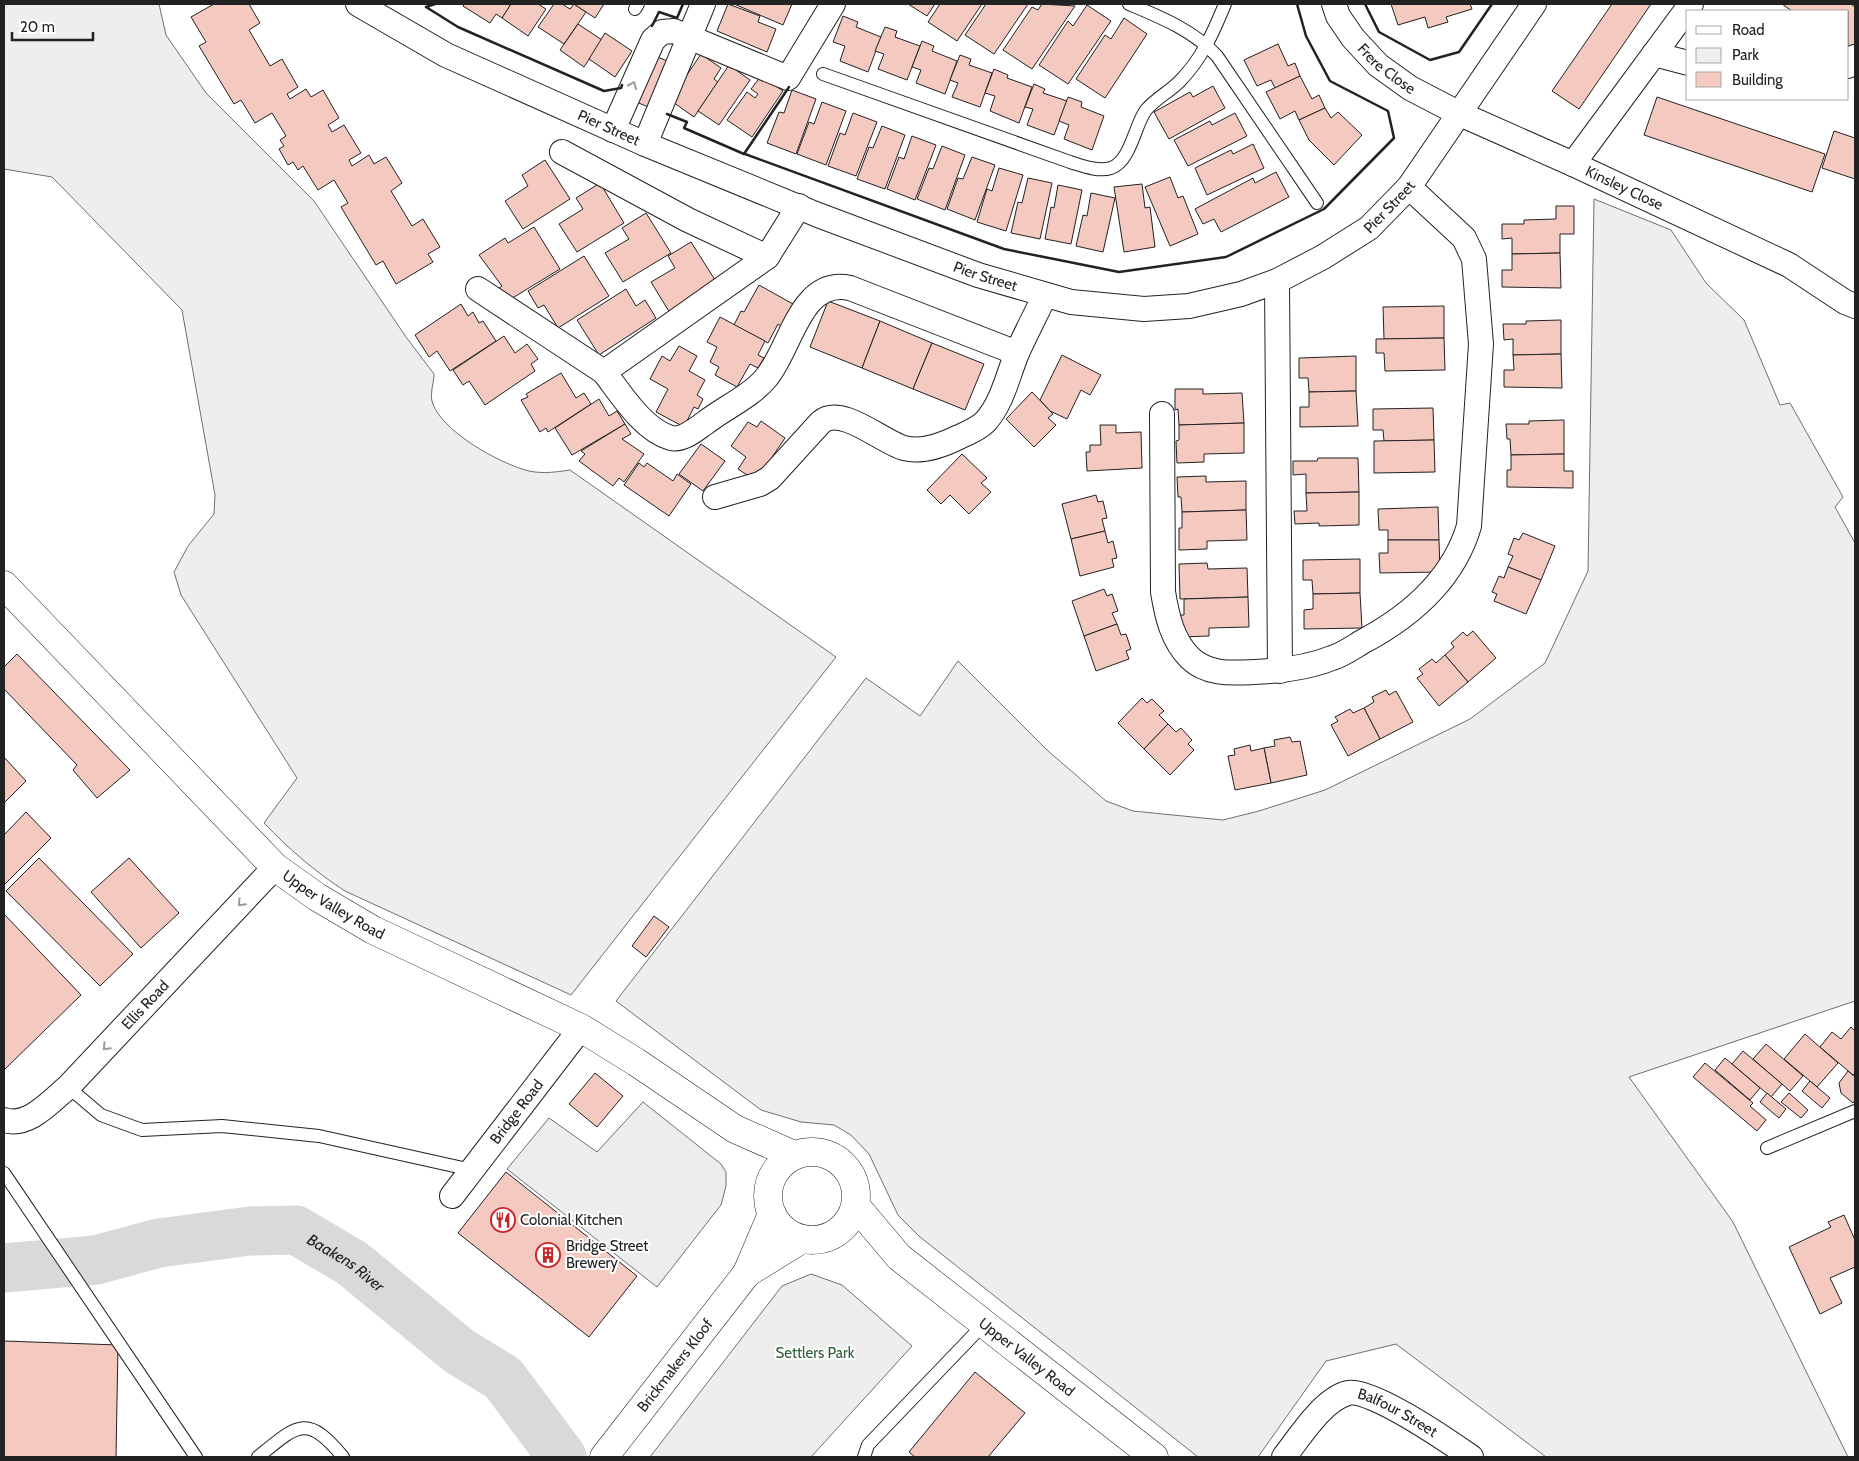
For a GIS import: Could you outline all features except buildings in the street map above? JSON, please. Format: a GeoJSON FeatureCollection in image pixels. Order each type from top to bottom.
{"type":"FeatureCollection","features":[{"type":"Feature","properties":{"kind":"street","name":"Pier Street"},"geometry":{"type":"LineString","coordinates":[[358,4],[446,55],[645,144],[978,275],[1071,302],[1153,308],[1189,306],[1241,294],[1277,280],[1323,257],[1368,228],[1409,187],[1534,4]]}},
{"type":"Feature","properties":{"kind":"street"},"geometry":{"type":"LineString","coordinates":[[645,144],[703,4]]}},
{"type":"Feature","properties":{"kind":"street"},"geometry":{"type":"LineString","coordinates":[[614,130],[658,35],[670,30],[788,78],[833,4]]}},
{"type":"Feature","properties":{"kind":"street","name":"Frere Close"},"geometry":{"type":"LineString","coordinates":[[1334,4],[1338,16],[1353,38],[1378,65],[1410,88],[1458,113]]}},
{"type":"Feature","properties":{"kind":"street"},"geometry":{"type":"LineString","coordinates":[[1573,164],[1686,11]]}},
{"type":"Feature","properties":{"kind":"street"},"geometry":{"type":"LineString","coordinates":[[1654,54],[1686,62]]}},
{"type":"Feature","properties":{"kind":"street","name":"Kinsley Close"},"geometry":{"type":"LineString","coordinates":[[1458,113],[1573,164],[1789,265],[1845,302],[1855,306]]}},
{"type":"Feature","properties":{"kind":"street"},"geometry":{"type":"LineString","coordinates":[[562,152],[688,220],[767,257]]}},
{"type":"Feature","properties":{"kind":"street"},"geometry":{"type":"LineString","coordinates":[[1162,414],[1163,592],[1166,616],[1176,640],[1190,658],[1205,668],[1223,673],[1280,671],[1333,658],[1388,628],[1428,596],[1446,576],[1462,549],[1469,526],[1481,344],[1474,259],[1464,238],[1409,187]]}},
{"type":"Feature","properties":{"kind":"street"},"geometry":{"type":"LineString","coordinates":[[604,372],[767,257],[799,206]]}},
{"type":"Feature","properties":{"kind":"street"},"geometry":{"type":"LineString","coordinates":[[1277,280],[1280,671]]}},
{"type":"Feature","properties":{"kind":"street"},"geometry":{"type":"LineString","coordinates":[[478,289],[604,372],[657,432],[673,439],[687,435],[750,392],[767,377],[811,300],[827,288],[837,285],[850,288],[1017,353]]}},
{"type":"Feature","properties":{"kind":"street"},"geometry":{"type":"LineString","coordinates":[[715,497],[760,484],[770,478],[821,422],[831,417],[845,419],[904,448],[935,447],[962,436],[986,421],[1001,394],[1017,353],[1045,295]]}},
{"type":"Feature","properties":{"kind":"street","name":"Upper Valley Road"},"geometry":{"type":"LineString","coordinates":[[4,585],[275,867],[317,897],[373,930],[581,1028],[636,1062],[735,1129],[794,1155]]}},
{"type":"Feature","properties":{"kind":"street","name":"Ellis Road"},"geometry":{"type":"LineString","coordinates":[[4,1120],[13,1123],[33,1116],[68,1087],[275,867]]}},
{"type":"Feature","properties":{"kind":"street","name":"Bridge Road"},"geometry":{"type":"LineString","coordinates":[[452,1196],[581,1028]]}},
{"type":"Feature","properties":{"kind":"street","name":"Upper Valley Road"},"geometry":{"type":"LineString","coordinates":[[735,1129],[771,1180]]}},
{"type":"Feature","properties":{"kind":"street"},"geometry":{"type":"LineString","coordinates":[[822,1152],[840,1162],[853,1179],[857,1192],[856,1206],[850,1220],[840,1231],[828,1238],[802,1239],[788,1233],[772,1214],[769,1203],[771,1180],[780,1166],[794,1155],[822,1152]]}},
{"type":"Feature","properties":{"kind":"street","name":"Upper Valley Road"},"geometry":{"type":"LineString","coordinates":[[856,1206],[899,1257],[1154,1457]]}},
{"type":"Feature","properties":{"kind":"street","name":"Brickmakers Kloof"},"geometry":{"type":"LineString","coordinates":[[604,1457],[747,1273],[772,1214]]}},
{"type":"Feature","properties":{"kind":"street","name":"Upper Valley Road"},"geometry":{"type":"LineString","coordinates":[[840,1231],[899,1257]]}},
{"type":"Feature","properties":{"kind":"street","name":"Brickmakers Kloof"},"geometry":{"type":"LineString","coordinates":[[747,1273],[802,1239]]}},
{"type":"Feature","properties":{"kind":"street","name":"Balfour Street"},"geometry":{"type":"LineString","coordinates":[[1284,1457],[1308,1426],[1328,1405],[1338,1397],[1349,1392],[1379,1402],[1402,1413],[1437,1432],[1471,1457]]}},
{"type":"Feature","properties":{"kind":"lane"},"geometry":{"type":"LineString","coordinates":[[1129,4],[1158,9],[1172,22],[1207,45],[1217,56],[1317,203]]}},
{"type":"Feature","properties":{"kind":"lane"},"geometry":{"type":"LineString","coordinates":[[822,74],[1070,162],[1104,169],[1111,168],[1120,162],[1146,110],[1179,82],[1207,45],[1218,24],[1224,4]]}},
{"type":"Feature","properties":{"kind":"lane"},"geometry":{"type":"LineString","coordinates":[[68,1087],[101,1115],[142,1130],[222,1126],[320,1136],[472,1170]]}},
{"type":"Feature","properties":{"kind":"lane"},"geometry":{"type":"LineString","coordinates":[[1767,1148],[1855,1111]]}},
{"type":"Feature","properties":{"kind":"lane"},"geometry":{"type":"LineString","coordinates":[[4,1173],[196,1457]]}},
{"type":"Feature","properties":{"kind":"lane"},"geometry":{"type":"LineString","coordinates":[[864,1457],[868,1445],[984,1324]]}},
{"type":"Feature","properties":{"kind":"lane"},"geometry":{"type":"LineString","coordinates":[[258,1457],[283,1437],[299,1428],[316,1430],[327,1437],[343,1457]]}},
{"type":"Feature","properties":{"kind":"green space"},"geometry":{"type":"Polygon","coordinates":[[[4,4],[159,4],[166,35],[206,93],[314,201],[406,337],[434,374],[432,401],[437,412],[446,423],[472,444],[517,467],[539,472],[570,470],[836,657],[571,995],[345,891],[302,859],[264,823],[297,778],[181,595],[174,572],[188,546],[214,514],[215,495],[182,310],[52,177],[4,169],[4,4]]]}},
{"type":"Feature","properties":{"kind":"green space"},"geometry":{"type":"Polygon","coordinates":[[[1594,199],[1671,230],[1706,283],[1744,320],[1780,405],[1790,403],[1843,497],[1835,507],[1855,543],[1855,1001],[1629,1077],[1733,1222],[1848,1457],[1546,1457],[1396,1344],[1326,1361],[1258,1457],[1198,1457],[920,1237],[898,1215],[869,1154],[851,1135],[834,1125],[801,1122],[761,1110],[616,1001],[866,678],[920,716],[958,661],[1047,750],[1106,801],[1133,811],[1223,820],[1259,811],[1325,790],[1470,719],[1545,663],[1588,571],[1594,199]]]}},
{"type":"Feature","properties":{"kind":"green space","name":"Settlers Park"},"geometry":{"type":"Polygon","coordinates":[[[811,1274],[842,1285],[912,1346],[811,1457],[650,1457],[782,1286],[811,1274]]]}},
{"type":"Feature","properties":{"kind":"shaded area"},"geometry":{"type":"Polygon","coordinates":[[[643,1102],[721,1164],[726,1172],[726,1186],[721,1205],[657,1287],[507,1169],[549,1118],[597,1152],[643,1102]]]}},
{"type":"Feature","properties":{"kind":"waterway","name":"Baakens River"},"geometry":{"type":"LineString","coordinates":[[4,1268],[96,1260],[159,1243],[250,1231],[296,1230],[352,1263],[459,1351],[503,1378],[562,1457]]}},
{"type":"Feature","properties":{"kind":"wall"},"geometry":{"type":"LineString","coordinates":[[435,4],[426,7],[458,27],[604,91],[621,88],[622,85]]}},
{"type":"Feature","properties":{"kind":"wall"},"geometry":{"type":"LineString","coordinates":[[652,26],[659,12],[677,18],[683,4]]}},
{"type":"Feature","properties":{"kind":"wall"},"geometry":{"type":"LineString","coordinates":[[745,154],[1004,249],[1119,272],[1226,257],[1324,209],[1394,138],[1388,111],[1330,81],[1306,36],[1297,4]]}},
{"type":"Feature","properties":{"kind":"wall"},"geometry":{"type":"LineString","coordinates":[[1365,4],[1379,32],[1430,60],[1459,52],[1492,4]]}},
{"type":"Feature","properties":{"kind":"wall"},"geometry":{"type":"LineString","coordinates":[[667,114],[687,122],[684,128],[744,154],[789,87]]}},
{"type":"Feature","properties":{"kind":"place","name":"Colonial Kitchen"},"geometry":{"type":"Point","coordinates":[503,1220]}},
{"type":"Feature","properties":{"kind":"place","name":"Bridge Street Brewery"},"geometry":{"type":"Point","coordinates":[548,1255]}}]}
